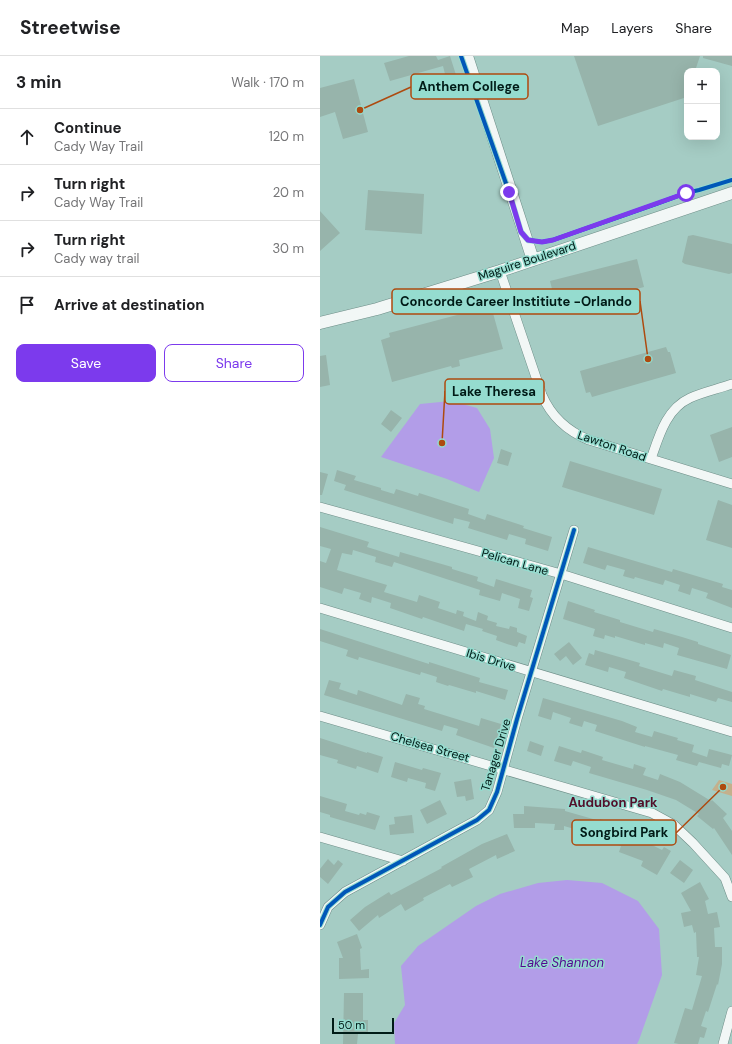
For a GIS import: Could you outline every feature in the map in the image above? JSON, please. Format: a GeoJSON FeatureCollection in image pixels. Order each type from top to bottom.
{"type":"FeatureCollection","features":[{"type":"Feature","properties":{"kind":"street"},"geometry":{"type":"LineString","coordinates":[[466,56],[534,260]]}},
{"type":"Feature","properties":{"kind":"street","name":"Maguire Boulevard"},"geometry":{"type":"LineString","coordinates":[[320,323],[377,309],[500,271],[732,193]]}},
{"type":"Feature","properties":{"kind":"street","name":"Lawton Road"},"geometry":{"type":"LineString","coordinates":[[500,271],[542,395],[548,407],[570,430],[581,437],[732,484]]}},
{"type":"Feature","properties":{"kind":"street"},"geometry":{"type":"LineString","coordinates":[[651,459],[660,432],[672,412],[689,398],[732,384]]}},
{"type":"Feature","properties":{"kind":"street","name":"Pelican Lane"},"geometry":{"type":"LineString","coordinates":[[320,508],[560,574],[732,628]]}},
{"type":"Feature","properties":{"kind":"street","name":"Tanager Drive"},"geometry":{"type":"LineString","coordinates":[[320,925],[328,907],[345,892],[477,820],[488,810],[497,792],[574,530]]}},
{"type":"Feature","properties":{"kind":"street","name":"Ibis Drive"},"geometry":{"type":"LineString","coordinates":[[320,608],[732,732]]}},
{"type":"Feature","properties":{"kind":"street","name":"Chelsea Street"},"geometry":{"type":"LineString","coordinates":[[320,716],[652,813],[674,825],[728,875],[732,897]]}},
{"type":"Feature","properties":{"kind":"street"},"geometry":{"type":"LineString","coordinates":[[320,837],[403,861]]}},
{"type":"Feature","properties":{"kind":"street"},"geometry":{"type":"LineString","coordinates":[[723,1044],[732,1011]]}},
{"type":"Feature","properties":{"kind":"shaded area"},"geometry":{"type":"Polygon","coordinates":[[[719,780],[732,784],[732,796],[712,790],[719,780]]]}},
{"type":"Feature","properties":{"kind":"water"},"geometry":{"type":"Polygon","coordinates":[[[451,401],[477,408],[490,429],[494,458],[479,492],[447,479],[381,457],[420,404],[451,401]]]}},
{"type":"Feature","properties":{"kind":"water","name":"Lake Shannon"},"geometry":{"type":"Polygon","coordinates":[[[567,880],[602,883],[638,901],[659,929],[662,975],[637,1044],[395,1044],[394,1023],[405,1005],[401,966],[418,946],[476,906],[500,894],[538,883],[567,880]]]}},
{"type":"Feature","properties":{"kind":"building"},"geometry":{"type":"Polygon","coordinates":[[[409,56],[436,56],[438,60],[450,56],[456,75],[446,78],[443,66],[390,81],[384,63],[409,56]]]}},
{"type":"Feature","properties":{"kind":"building"},"geometry":{"type":"Polygon","coordinates":[[[574,56],[700,56],[696,68],[684,68],[684,98],[598,126],[574,56]]]}},
{"type":"Feature","properties":{"kind":"building"},"geometry":{"type":"Polygon","coordinates":[[[703,56],[732,56],[732,66],[703,58],[703,56]]]}},
{"type":"Feature","properties":{"kind":"building"},"geometry":{"type":"Polygon","coordinates":[[[354,79],[368,132],[343,139],[335,112],[320,117],[320,88],[354,79]]]}},
{"type":"Feature","properties":{"kind":"building"},"geometry":{"type":"Polygon","coordinates":[[[368,190],[424,194],[422,234],[365,230],[368,190]]]}},
{"type":"Feature","properties":{"kind":"building"},"geometry":{"type":"Polygon","coordinates":[[[320,211],[340,233],[320,251],[320,211]]]}},
{"type":"Feature","properties":{"kind":"building"},"geometry":{"type":"Polygon","coordinates":[[[693,235],[732,244],[732,273],[729,274],[682,262],[688,236],[693,235]]]}},
{"type":"Feature","properties":{"kind":"building"},"geometry":{"type":"Polygon","coordinates":[[[637,259],[644,287],[557,309],[550,281],[637,259]]]}},
{"type":"Feature","properties":{"kind":"building"},"geometry":{"type":"Polygon","coordinates":[[[491,306],[503,349],[459,360],[460,366],[452,368],[451,366],[392,382],[381,340],[390,337],[389,333],[491,306]]]}},
{"type":"Feature","properties":{"kind":"building"},"geometry":{"type":"Polygon","coordinates":[[[666,347],[668,352],[670,352],[676,373],[592,397],[590,392],[586,393],[580,371],[666,347]]]}},
{"type":"Feature","properties":{"kind":"building"},"geometry":{"type":"Polygon","coordinates":[[[326,355],[330,385],[320,387],[320,356],[326,355]]]}},
{"type":"Feature","properties":{"kind":"building"},"geometry":{"type":"Polygon","coordinates":[[[391,410],[402,418],[391,432],[381,424],[391,410]]]}},
{"type":"Feature","properties":{"kind":"building"},"geometry":{"type":"Polygon","coordinates":[[[732,427],[732,457],[719,462],[710,435],[732,427]]]}},
{"type":"Feature","properties":{"kind":"building"},"geometry":{"type":"Polygon","coordinates":[[[501,449],[512,453],[508,466],[497,463],[501,449]]]}},
{"type":"Feature","properties":{"kind":"building"},"geometry":{"type":"Polygon","coordinates":[[[570,461],[662,489],[654,515],[562,487],[570,461]]]}},
{"type":"Feature","properties":{"kind":"building"},"geometry":{"type":"Polygon","coordinates":[[[337,470],[356,476],[354,480],[381,488],[381,490],[394,494],[396,489],[418,496],[419,493],[469,509],[468,514],[485,520],[487,514],[524,526],[523,528],[552,537],[548,551],[525,544],[526,539],[509,534],[507,540],[468,528],[470,522],[454,518],[453,524],[344,490],[346,485],[334,481],[337,470]]]}},
{"type":"Feature","properties":{"kind":"building"},"geometry":{"type":"Polygon","coordinates":[[[320,472],[328,474],[322,495],[320,495],[320,472]]]}},
{"type":"Feature","properties":{"kind":"building"},"geometry":{"type":"Polygon","coordinates":[[[718,500],[732,505],[732,548],[706,540],[718,500]]]}},
{"type":"Feature","properties":{"kind":"building"},"geometry":{"type":"Polygon","coordinates":[[[320,527],[369,542],[367,547],[399,557],[400,552],[452,567],[452,569],[478,577],[477,581],[494,587],[496,579],[532,590],[530,597],[533,598],[529,611],[518,608],[520,599],[502,593],[500,601],[479,595],[480,590],[394,562],[392,567],[375,562],[376,557],[353,550],[352,555],[342,553],[337,570],[387,585],[384,592],[417,602],[419,595],[440,602],[438,608],[456,614],[457,610],[464,612],[463,616],[476,621],[478,612],[488,616],[487,620],[497,623],[496,626],[509,629],[510,626],[517,628],[517,632],[527,636],[525,644],[519,642],[517,647],[507,644],[496,640],[497,636],[482,631],[483,629],[466,624],[464,631],[423,617],[422,619],[390,608],[391,603],[372,597],[371,603],[359,599],[361,593],[344,588],[342,594],[320,587],[320,561],[326,563],[331,549],[320,546],[320,527]]]}},
{"type":"Feature","properties":{"kind":"building"},"geometry":{"type":"Polygon","coordinates":[[[588,547],[672,572],[673,569],[723,584],[722,587],[732,590],[732,608],[706,598],[708,593],[692,588],[690,595],[678,591],[680,585],[665,580],[663,585],[635,577],[634,579],[623,576],[625,570],[607,565],[605,570],[583,563],[588,547]]]}},
{"type":"Feature","properties":{"kind":"building"},"geometry":{"type":"Polygon","coordinates":[[[568,601],[595,610],[594,612],[620,620],[620,622],[653,632],[654,629],[682,637],[731,655],[727,669],[677,655],[679,648],[664,643],[663,648],[645,643],[645,645],[615,636],[615,638],[605,635],[604,639],[593,636],[595,629],[563,619],[568,601]]]}},
{"type":"Feature","properties":{"kind":"building"},"geometry":{"type":"Polygon","coordinates":[[[320,629],[429,664],[429,662],[480,678],[479,682],[508,690],[505,700],[476,691],[476,693],[436,682],[437,677],[421,672],[420,675],[359,657],[358,660],[346,656],[348,650],[320,641],[320,629]]]}},
{"type":"Feature","properties":{"kind":"building"},"geometry":{"type":"Polygon","coordinates":[[[569,642],[582,658],[573,665],[566,656],[560,661],[554,654],[569,642]]]}},
{"type":"Feature","properties":{"kind":"building"},"geometry":{"type":"Polygon","coordinates":[[[595,650],[640,663],[639,666],[672,676],[674,670],[696,676],[695,680],[732,692],[732,702],[718,698],[716,702],[690,694],[690,697],[663,689],[662,691],[624,678],[626,672],[609,667],[608,672],[585,665],[589,653],[594,655],[595,650]]]}},
{"type":"Feature","properties":{"kind":"building"},"geometry":{"type":"Polygon","coordinates":[[[329,680],[341,683],[339,689],[357,695],[358,690],[402,705],[406,694],[420,698],[418,704],[425,706],[424,709],[479,726],[481,718],[501,724],[494,748],[456,735],[458,729],[444,725],[442,731],[324,695],[329,680]]]}},
{"type":"Feature","properties":{"kind":"building"},"geometry":{"type":"Polygon","coordinates":[[[543,698],[622,721],[637,727],[635,732],[652,737],[654,731],[678,738],[677,740],[694,745],[692,752],[707,757],[709,749],[732,755],[729,766],[722,764],[721,768],[699,762],[697,766],[676,760],[678,755],[645,747],[595,731],[597,725],[584,721],[582,727],[569,723],[571,718],[553,712],[551,720],[538,716],[543,698]]]}},
{"type":"Feature","properties":{"kind":"building"},"geometry":{"type":"Polygon","coordinates":[[[320,738],[383,757],[378,773],[357,766],[356,769],[337,763],[338,760],[320,755],[320,738]]]}},
{"type":"Feature","properties":{"kind":"building"},"geometry":{"type":"Polygon","coordinates":[[[530,741],[544,746],[541,756],[527,751],[530,741]]]}},
{"type":"Feature","properties":{"kind":"building"},"geometry":{"type":"Polygon","coordinates":[[[559,746],[581,753],[582,750],[603,757],[602,760],[633,769],[634,764],[646,768],[643,775],[658,780],[660,774],[680,782],[711,801],[712,800],[727,814],[723,818],[732,831],[732,855],[714,828],[713,829],[697,816],[699,814],[676,800],[589,773],[591,767],[573,761],[571,766],[554,761],[559,746]]]}},
{"type":"Feature","properties":{"kind":"building"},"geometry":{"type":"Polygon","coordinates":[[[395,762],[422,770],[423,768],[441,773],[435,791],[425,788],[426,783],[408,778],[407,782],[391,777],[395,762]]]}},
{"type":"Feature","properties":{"kind":"building"},"geometry":{"type":"Polygon","coordinates":[[[471,779],[474,799],[466,801],[465,796],[457,797],[454,782],[471,779]]]}},
{"type":"Feature","properties":{"kind":"building"},"geometry":{"type":"Polygon","coordinates":[[[320,796],[347,804],[345,811],[359,815],[360,813],[366,815],[367,812],[380,816],[375,830],[330,817],[330,815],[320,812],[320,796]]]}},
{"type":"Feature","properties":{"kind":"building"},"geometry":{"type":"Polygon","coordinates":[[[440,800],[447,814],[427,824],[420,810],[440,800]]]}},
{"type":"Feature","properties":{"kind":"building"},"geometry":{"type":"Polygon","coordinates":[[[524,806],[565,809],[565,811],[622,826],[621,832],[638,837],[640,831],[649,834],[646,842],[662,850],[664,847],[671,851],[657,875],[641,866],[643,861],[619,852],[621,846],[584,835],[585,832],[564,826],[564,830],[554,830],[555,824],[535,823],[535,828],[514,828],[513,814],[524,814],[524,806]]]}},
{"type":"Feature","properties":{"kind":"building"},"geometry":{"type":"Polygon","coordinates":[[[412,815],[414,833],[390,835],[389,825],[395,824],[394,817],[412,815]]]}},
{"type":"Feature","properties":{"kind":"building"},"geometry":{"type":"Polygon","coordinates":[[[507,834],[515,851],[497,859],[496,855],[469,869],[473,877],[452,887],[450,884],[423,898],[424,900],[405,911],[401,904],[379,918],[378,915],[359,931],[350,920],[365,907],[389,892],[391,895],[442,868],[441,867],[482,844],[507,834]]]}},
{"type":"Feature","properties":{"kind":"building"},"geometry":{"type":"Polygon","coordinates":[[[328,859],[334,865],[338,860],[343,864],[328,884],[320,877],[320,869],[328,859]]]}},
{"type":"Feature","properties":{"kind":"building"},"geometry":{"type":"Polygon","coordinates":[[[680,860],[693,870],[684,883],[670,873],[680,860]]]}},
{"type":"Feature","properties":{"kind":"building"},"geometry":{"type":"Polygon","coordinates":[[[700,882],[709,899],[705,901],[708,914],[717,912],[720,927],[714,928],[715,947],[722,947],[722,964],[718,985],[717,984],[708,1012],[706,1011],[701,1026],[707,1028],[704,1038],[700,1037],[698,1044],[679,1044],[674,1043],[685,1008],[692,1010],[702,976],[696,975],[699,957],[697,957],[696,932],[694,933],[692,925],[684,927],[681,913],[691,911],[681,893],[700,882]]]}},
{"type":"Feature","properties":{"kind":"building"},"geometry":{"type":"Polygon","coordinates":[[[357,934],[362,948],[360,949],[361,970],[369,969],[369,978],[339,979],[339,958],[343,958],[337,942],[357,934]]]}},
{"type":"Feature","properties":{"kind":"building"},"geometry":{"type":"Polygon","coordinates":[[[344,993],[363,993],[363,1020],[368,1020],[368,1034],[358,1034],[357,1044],[343,1044],[344,993]]]}},
{"type":"Feature","properties":{"kind":"cycle path"},"geometry":{"type":"LineString","coordinates":[[461,56],[509,192],[521,232],[528,240]]}},
{"type":"Feature","properties":{"kind":"cycle path"},"geometry":{"type":"LineString","coordinates":[[528,240],[542,242],[553,240],[686,193],[732,180]]}},
{"type":"Feature","properties":{"kind":"cycle path"},"geometry":{"type":"LineString","coordinates":[[320,925],[328,907],[345,892],[477,820],[489,810],[497,792],[517,719],[574,530]]}},
{"type":"Feature","properties":{"kind":"place","name":"Anthem College"},"geometry":{"type":"Point","coordinates":[360,110]}},
{"type":"Feature","properties":{"kind":"place","name":"Concorde Career Institiute -Orlando"},"geometry":{"type":"Point","coordinates":[648,359]}},
{"type":"Feature","properties":{"kind":"place","name":"Lake Theresa"},"geometry":{"type":"Point","coordinates":[442,443]}},
{"type":"Feature","properties":{"kind":"place","name":"Songbird Park"},"geometry":{"type":"Point","coordinates":[723,787]}},
{"type":"Feature","properties":{"kind":"district","name":"Audubon Park"},"geometry":{"type":"Point","coordinates":[613,802]}},
{"type":"Feature","properties":{"kind":"route"},"geometry":{"type":"LineString","coordinates":[[509,192],[521,232],[528,240],[542,242],[553,240],[686,193]]}}]}
